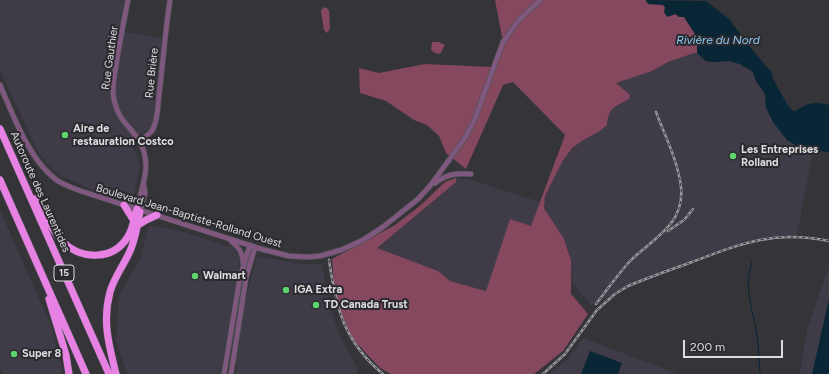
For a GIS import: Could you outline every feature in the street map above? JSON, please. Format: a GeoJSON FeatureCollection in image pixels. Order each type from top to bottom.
{"type":"FeatureCollection","features":[{"type":"Feature","properties":{"kind":"highway","name":"Autoroute des Laurentides"},"geometry":{"type":"LineString","coordinates":[[0,129],[109,374]]}},
{"type":"Feature","properties":{"kind":"highway"},"geometry":{"type":"LineString","coordinates":[[19,172],[56,234],[67,246],[76,252],[95,256],[112,251],[120,246],[127,238],[136,223],[157,215]]}},
{"type":"Feature","properties":{"kind":"highway","name":"15"},"geometry":{"type":"LineString","coordinates":[[0,180],[86,374]]}},
{"type":"Feature","properties":{"kind":"highway"},"geometry":{"type":"LineString","coordinates":[[124,205],[136,223]]}},
{"type":"Feature","properties":{"kind":"highway"},"geometry":{"type":"LineString","coordinates":[[116,374],[108,342],[108,305],[112,287],[131,249],[139,209]]}},
{"type":"Feature","properties":{"kind":"highway"},"geometry":{"type":"LineString","coordinates":[[41,272],[66,356],[69,374]]}},
{"type":"Feature","properties":{"kind":"street","name":"Rue Gauthier"},"geometry":{"type":"LineString","coordinates":[[128,0],[113,92],[115,105],[121,118],[139,141],[146,163],[139,209]]}},
{"type":"Feature","properties":{"kind":"street","name":"Rue Brière"},"geometry":{"type":"LineString","coordinates":[[139,141],[153,129],[156,116],[162,77],[166,21],[170,0]]}},
{"type":"Feature","properties":{"kind":"street","name":"Boulevard Jean-Baptiste-Rolland Ouest"},"geometry":{"type":"LineString","coordinates":[[0,85],[29,149],[42,167],[66,185],[252,246],[289,256],[320,256],[340,250],[363,240],[383,227],[418,199],[430,186],[466,138],[474,121],[503,42],[518,21],[540,0]]}},
{"type":"Feature","properties":{"kind":"street"},"geometry":{"type":"LineString","coordinates":[[430,186],[447,176],[456,173],[471,174]]}},
{"type":"Feature","properties":{"kind":"street"},"geometry":{"type":"LineString","coordinates":[[224,374],[242,267],[242,255],[239,248],[226,238]]}},
{"type":"Feature","properties":{"kind":"street"},"geometry":{"type":"LineString","coordinates":[[242,267],[252,246]]}},
{"type":"Feature","properties":{"kind":"street"},"geometry":{"type":"LineString","coordinates":[[231,374],[252,246]]}},
{"type":"Feature","properties":{"kind":"shaded area"},"geometry":{"type":"Polygon","coordinates":[[[0,0],[130,0],[118,31],[162,38],[154,117],[151,128],[131,141],[140,165],[133,201],[91,189],[60,175],[47,164],[38,152],[0,70],[0,0]]]}},
{"type":"Feature","properties":{"kind":"shaded area"},"geometry":{"type":"Polygon","coordinates":[[[495,0],[646,0],[646,2],[663,5],[671,16],[675,14],[684,17],[697,37],[697,53],[668,62],[652,71],[616,83],[630,95],[629,99],[616,106],[611,111],[607,125],[572,148],[562,162],[545,196],[544,208],[564,239],[571,260],[571,294],[588,314],[563,351],[534,374],[391,374],[380,368],[351,337],[335,295],[332,259],[395,225],[421,205],[445,182],[456,178],[456,182],[377,248],[438,271],[450,281],[486,291],[510,219],[531,226],[565,135],[513,82],[503,85],[466,169],[446,153],[439,136],[427,125],[414,120],[386,101],[360,93],[359,68],[379,73],[425,64],[491,67],[503,42],[495,0]]]}},
{"type":"Feature","properties":{"kind":"shaded area"},"geometry":{"type":"Polygon","coordinates":[[[325,7],[329,11],[330,29],[327,33],[324,30],[321,11],[325,7]]]}},
{"type":"Feature","properties":{"kind":"shaded area"},"geometry":{"type":"Polygon","coordinates":[[[432,42],[439,42],[445,45],[440,54],[431,50],[432,42]]]}},
{"type":"Feature","properties":{"kind":"shaded area"},"geometry":{"type":"Polygon","coordinates":[[[697,53],[706,61],[730,61],[748,67],[753,72],[756,81],[765,94],[766,108],[773,122],[787,140],[801,149],[812,150],[797,235],[796,237],[768,238],[741,244],[676,268],[591,305],[572,282],[571,258],[564,239],[544,208],[545,196],[562,162],[572,148],[585,138],[607,115],[612,107],[630,95],[616,83],[652,71],[668,62],[697,53]]]}},
{"type":"Feature","properties":{"kind":"shaded area"},"geometry":{"type":"Polygon","coordinates":[[[456,178],[468,179],[540,202],[531,227],[510,219],[487,291],[450,281],[438,271],[377,248],[456,182],[456,178]]]}},
{"type":"Feature","properties":{"kind":"shaded area"},"geometry":{"type":"Polygon","coordinates":[[[0,210],[52,328],[62,369],[61,374],[3,374],[0,367],[0,210]]]}},
{"type":"Feature","properties":{"kind":"shaded area"},"geometry":{"type":"Polygon","coordinates":[[[149,226],[177,230],[234,248],[240,260],[220,374],[127,374],[116,340],[119,295],[140,260],[149,226]]]}},
{"type":"Feature","properties":{"kind":"shaded area"},"geometry":{"type":"Polygon","coordinates":[[[257,256],[301,264],[322,264],[328,300],[340,337],[358,369],[356,374],[236,374],[237,365],[234,351],[239,325],[257,256]]]}},
{"type":"Feature","properties":{"kind":"shaded area"},"geometry":{"type":"Polygon","coordinates":[[[829,266],[829,374],[800,374],[807,329],[829,266]]]}},
{"type":"Feature","properties":{"kind":"shaded area"},"geometry":{"type":"Polygon","coordinates":[[[583,338],[678,374],[549,374],[568,359],[583,338]]]}},
{"type":"Feature","properties":{"kind":"water","name":"Rivière du Nord"},"geometry":{"type":"Polygon","coordinates":[[[646,0],[706,1],[729,19],[772,73],[772,77],[787,104],[794,112],[814,103],[829,105],[829,152],[801,149],[787,140],[773,122],[766,108],[765,94],[756,81],[753,72],[745,67],[744,68],[742,65],[730,61],[706,61],[697,53],[697,37],[684,17],[679,17],[675,14],[667,17],[664,12],[665,7],[663,5],[648,4],[646,0]]]}},
{"type":"Feature","properties":{"kind":"water"},"geometry":{"type":"Polygon","coordinates":[[[829,299],[829,374],[812,374],[829,299]]]}},
{"type":"Feature","properties":{"kind":"water"},"geometry":{"type":"Polygon","coordinates":[[[590,351],[622,363],[618,374],[581,374],[590,351]]]}},
{"type":"Feature","properties":{"kind":"waterway"},"geometry":{"type":"LineString","coordinates":[[752,262],[748,282],[759,351],[760,374]]}},
{"type":"Feature","properties":{"kind":"railway"},"geometry":{"type":"LineString","coordinates":[[596,304],[630,261],[665,230],[678,212],[681,200],[679,177],[674,158],[656,112]]}},
{"type":"Feature","properties":{"kind":"railway"},"geometry":{"type":"LineString","coordinates":[[668,231],[684,220],[693,209]]}},
{"type":"Feature","properties":{"kind":"railway"},"geometry":{"type":"LineString","coordinates":[[543,374],[565,354],[597,310],[615,294],[628,286],[727,249],[759,240],[791,237],[829,241]]}},
{"type":"Feature","properties":{"kind":"railway"},"geometry":{"type":"LineString","coordinates":[[329,260],[335,294],[344,323],[359,349],[383,374]]}},
{"type":"Feature","properties":{"kind":"place","name":"Aire de restauration Costco"},"geometry":{"type":"Point","coordinates":[65,135]}},
{"type":"Feature","properties":{"kind":"place","name":"Les Entreprises Rolland"},"geometry":{"type":"Point","coordinates":[733,156]}},
{"type":"Feature","properties":{"kind":"place","name":"Walmart"},"geometry":{"type":"Point","coordinates":[195,276]}},
{"type":"Feature","properties":{"kind":"place","name":"IGA Extra"},"geometry":{"type":"Point","coordinates":[286,290]}},
{"type":"Feature","properties":{"kind":"place","name":"TD Canada Trust"},"geometry":{"type":"Point","coordinates":[316,305]}},
{"type":"Feature","properties":{"kind":"place","name":"Super 8"},"geometry":{"type":"Point","coordinates":[14,354]}}]}
